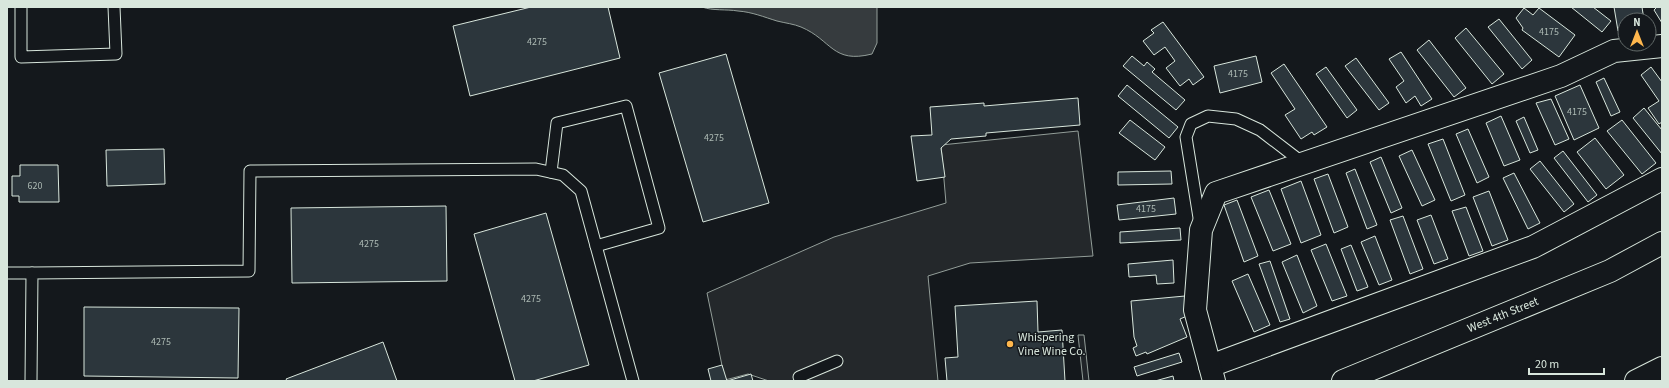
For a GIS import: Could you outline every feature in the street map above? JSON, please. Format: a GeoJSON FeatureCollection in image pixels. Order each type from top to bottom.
{"type":"FeatureCollection","features":[{"type":"Feature","properties":{"kind":"street"},"geometry":{"type":"LineString","coordinates":[[1662,46],[1614,51],[1561,76],[1216,193],[1201,230],[1195,310],[1212,374],[1533,247],[1662,179]]}},
{"type":"Feature","properties":{"kind":"street","name":"West 4th Street"},"geometry":{"type":"LineString","coordinates":[[1343,381],[1610,271],[1662,243]]}},
{"type":"Feature","properties":{"kind":"street"},"geometry":{"type":"LineString","coordinates":[[1636,381],[1662,368]]}},
{"type":"Feature","properties":{"kind":"lane"},"geometry":{"type":"LineString","coordinates":[[21,7],[21,57],[116,54],[114,7]]}},
{"type":"Feature","properties":{"kind":"lane"},"geometry":{"type":"LineString","coordinates":[[551,172],[557,123],[626,106],[659,228],[596,246]]}},
{"type":"Feature","properties":{"kind":"lane"},"geometry":{"type":"LineString","coordinates":[[1201,230],[1186,137],[1192,124],[1208,116],[1236,119],[1260,130],[1303,163]]}},
{"type":"Feature","properties":{"kind":"lane"},"geometry":{"type":"LineString","coordinates":[[7,273],[248,271],[250,171],[536,169],[563,175],[580,191],[633,381]]}},
{"type":"Feature","properties":{"kind":"lane"},"geometry":{"type":"LineString","coordinates":[[31,381],[32,273]]}},
{"type":"Feature","properties":{"kind":"lane"},"geometry":{"type":"LineString","coordinates":[[799,377],[837,361]]}},
{"type":"Feature","properties":{"kind":"shaded area"},"geometry":{"type":"Polygon","coordinates":[[[702,7],[877,7],[877,43],[872,54],[848,56],[833,49],[811,32],[798,26],[748,12],[702,7]]]}},
{"type":"Feature","properties":{"kind":"shaded area"},"geometry":{"type":"Polygon","coordinates":[[[1078,131],[1093,256],[970,263],[928,276],[938,381],[769,381],[748,374],[725,380],[707,293],[834,237],[946,203],[941,145],[1078,131]]]}},
{"type":"Feature","properties":{"kind":"shaded area"},"geometry":{"type":"Polygon","coordinates":[[[1078,335],[1084,335],[1089,381],[1083,381],[1078,335]]]}},
{"type":"Feature","properties":{"kind":"building"},"geometry":{"type":"Polygon","coordinates":[[[531,7],[608,7],[620,58],[470,96],[453,26],[531,7]]]}},
{"type":"Feature","properties":{"kind":"building"},"geometry":{"type":"Polygon","coordinates":[[[1571,7],[1593,7],[1611,21],[1602,32],[1571,7]]]}},
{"type":"Feature","properties":{"kind":"building"},"geometry":{"type":"Polygon","coordinates":[[[1614,7],[1642,7],[1643,12],[1617,12],[1617,25],[1614,7]]]}},
{"type":"Feature","properties":{"kind":"building"},"geometry":{"type":"Polygon","coordinates":[[[1657,7],[1662,7],[1662,23],[1657,12],[1654,10],[1657,7]]]}},
{"type":"Feature","properties":{"kind":"building"},"geometry":{"type":"Polygon","coordinates":[[[1524,8],[1533,15],[1539,8],[1575,35],[1559,57],[1522,30],[1523,28],[1516,18],[1524,8]]]}},
{"type":"Feature","properties":{"kind":"building"},"geometry":{"type":"Polygon","coordinates":[[[1499,19],[1532,60],[1522,69],[1488,27],[1499,19]]]}},
{"type":"Feature","properties":{"kind":"building"},"geometry":{"type":"Polygon","coordinates":[[[1163,22],[1204,77],[1193,85],[1189,79],[1180,86],[1166,68],[1175,61],[1165,47],[1154,55],[1143,41],[1154,33],[1151,30],[1163,22]]]}},
{"type":"Feature","properties":{"kind":"building"},"geometry":{"type":"Polygon","coordinates":[[[1466,28],[1504,74],[1492,84],[1455,38],[1466,28]]]}},
{"type":"Feature","properties":{"kind":"building"},"geometry":{"type":"Polygon","coordinates":[[[1429,40],[1466,88],[1454,97],[1417,50],[1429,40]]]}},
{"type":"Feature","properties":{"kind":"building"},"geometry":{"type":"Polygon","coordinates":[[[1401,52],[1432,99],[1421,106],[1415,96],[1406,103],[1396,87],[1404,81],[1389,59],[1401,52]]]}},
{"type":"Feature","properties":{"kind":"building"},"geometry":{"type":"Polygon","coordinates":[[[726,54],[769,203],[703,222],[659,73],[726,54]]]}},
{"type":"Feature","properties":{"kind":"building"},"geometry":{"type":"Polygon","coordinates":[[[1132,56],[1144,66],[1147,62],[1155,69],[1152,72],[1185,100],[1176,110],[1123,66],[1132,56]]]}},
{"type":"Feature","properties":{"kind":"building"},"geometry":{"type":"Polygon","coordinates":[[[1256,56],[1262,82],[1220,93],[1214,66],[1256,56]]]}},
{"type":"Feature","properties":{"kind":"building"},"geometry":{"type":"Polygon","coordinates":[[[1356,58],[1389,103],[1379,110],[1345,66],[1356,58]]]}},
{"type":"Feature","properties":{"kind":"building"},"geometry":{"type":"Polygon","coordinates":[[[1284,64],[1327,127],[1314,135],[1312,132],[1301,139],[1285,115],[1295,109],[1271,73],[1284,64]]]}},
{"type":"Feature","properties":{"kind":"building"},"geometry":{"type":"Polygon","coordinates":[[[1326,67],[1357,110],[1347,118],[1316,74],[1326,67]]]}},
{"type":"Feature","properties":{"kind":"building"},"geometry":{"type":"Polygon","coordinates":[[[1651,67],[1662,82],[1662,122],[1659,124],[1648,108],[1659,101],[1641,75],[1651,67]]]}},
{"type":"Feature","properties":{"kind":"building"},"geometry":{"type":"Polygon","coordinates":[[[1604,78],[1620,112],[1611,116],[1596,82],[1604,78]]]}},
{"type":"Feature","properties":{"kind":"building"},"geometry":{"type":"Polygon","coordinates":[[[1127,85],[1178,127],[1169,138],[1118,96],[1127,85]]]}},
{"type":"Feature","properties":{"kind":"building"},"geometry":{"type":"Polygon","coordinates":[[[1580,85],[1599,128],[1574,140],[1555,96],[1580,85]]]}},
{"type":"Feature","properties":{"kind":"building"},"geometry":{"type":"Polygon","coordinates":[[[1078,98],[1080,125],[986,133],[986,136],[951,139],[941,148],[945,177],[917,181],[911,136],[932,135],[930,107],[984,103],[984,106],[1078,98]]]}},
{"type":"Feature","properties":{"kind":"building"},"geometry":{"type":"Polygon","coordinates":[[[1551,99],[1569,139],[1555,145],[1536,103],[1551,99]]]}},
{"type":"Feature","properties":{"kind":"building"},"geometry":{"type":"Polygon","coordinates":[[[1644,108],[1662,130],[1662,154],[1633,118],[1644,108]]]}},
{"type":"Feature","properties":{"kind":"building"},"geometry":{"type":"Polygon","coordinates":[[[1501,116],[1520,160],[1504,166],[1486,123],[1501,116]]]}},
{"type":"Feature","properties":{"kind":"building"},"geometry":{"type":"Polygon","coordinates":[[[1524,117],[1538,150],[1530,153],[1516,121],[1524,117]]]}},
{"type":"Feature","properties":{"kind":"building"},"geometry":{"type":"Polygon","coordinates":[[[1130,120],[1165,147],[1155,160],[1119,133],[1130,120]]]}},
{"type":"Feature","properties":{"kind":"building"},"geometry":{"type":"Polygon","coordinates":[[[1622,120],[1656,163],[1642,174],[1607,131],[1622,120]]]}},
{"type":"Feature","properties":{"kind":"building"},"geometry":{"type":"Polygon","coordinates":[[[1468,129],[1489,177],[1477,183],[1456,134],[1468,129]]]}},
{"type":"Feature","properties":{"kind":"building"},"geometry":{"type":"Polygon","coordinates":[[[1595,138],[1624,175],[1606,189],[1577,152],[1595,138]]]}},
{"type":"Feature","properties":{"kind":"building"},"geometry":{"type":"Polygon","coordinates":[[[1443,139],[1465,195],[1451,201],[1428,144],[1443,139]]]}},
{"type":"Feature","properties":{"kind":"building"},"geometry":{"type":"Polygon","coordinates":[[[164,149],[165,184],[107,186],[106,150],[164,149]]]}},
{"type":"Feature","properties":{"kind":"building"},"geometry":{"type":"Polygon","coordinates":[[[1412,150],[1435,200],[1422,206],[1399,156],[1412,150]]]}},
{"type":"Feature","properties":{"kind":"building"},"geometry":{"type":"Polygon","coordinates":[[[1563,151],[1597,195],[1588,202],[1554,158],[1563,151]]]}},
{"type":"Feature","properties":{"kind":"building"},"geometry":{"type":"Polygon","coordinates":[[[1381,157],[1402,208],[1391,213],[1370,162],[1381,157]]]}},
{"type":"Feature","properties":{"kind":"building"},"geometry":{"type":"Polygon","coordinates":[[[1540,161],[1574,204],[1564,212],[1530,169],[1540,161]]]}},
{"type":"Feature","properties":{"kind":"building"},"geometry":{"type":"Polygon","coordinates":[[[20,165],[58,165],[59,202],[19,202],[19,196],[12,196],[12,176],[20,176],[20,165]]]}},
{"type":"Feature","properties":{"kind":"building"},"geometry":{"type":"Polygon","coordinates":[[[1355,169],[1377,225],[1367,229],[1346,173],[1355,169]]]}},
{"type":"Feature","properties":{"kind":"building"},"geometry":{"type":"Polygon","coordinates":[[[1171,171],[1172,184],[1118,185],[1118,172],[1171,171]]]}},
{"type":"Feature","properties":{"kind":"building"},"geometry":{"type":"Polygon","coordinates":[[[1514,173],[1540,223],[1528,229],[1503,178],[1514,173]]]}},
{"type":"Feature","properties":{"kind":"building"},"geometry":{"type":"Polygon","coordinates":[[[1328,174],[1348,227],[1334,233],[1314,179],[1328,174]]]}},
{"type":"Feature","properties":{"kind":"building"},"geometry":{"type":"Polygon","coordinates":[[[1301,181],[1321,235],[1301,243],[1281,189],[1301,181]]]}},
{"type":"Feature","properties":{"kind":"building"},"geometry":{"type":"Polygon","coordinates":[[[1269,190],[1291,244],[1273,251],[1251,197],[1269,190]]]}},
{"type":"Feature","properties":{"kind":"building"},"geometry":{"type":"Polygon","coordinates":[[[1489,191],[1508,240],[1492,246],[1473,197],[1489,191]]]}},
{"type":"Feature","properties":{"kind":"building"},"geometry":{"type":"Polygon","coordinates":[[[1174,198],[1176,214],[1119,220],[1117,205],[1174,198]]]}},
{"type":"Feature","properties":{"kind":"building"},"geometry":{"type":"Polygon","coordinates":[[[1237,200],[1258,256],[1244,262],[1224,205],[1237,200]]]}},
{"type":"Feature","properties":{"kind":"building"},"geometry":{"type":"Polygon","coordinates":[[[446,206],[447,281],[292,283],[291,208],[446,206]]]}},
{"type":"Feature","properties":{"kind":"building"},"geometry":{"type":"Polygon","coordinates":[[[1466,207],[1483,251],[1469,256],[1452,211],[1466,207]]]}},
{"type":"Feature","properties":{"kind":"building"},"geometry":{"type":"Polygon","coordinates":[[[546,213],[589,365],[533,381],[515,381],[474,234],[546,213]]]}},
{"type":"Feature","properties":{"kind":"building"},"geometry":{"type":"Polygon","coordinates":[[[1431,215],[1448,259],[1434,264],[1417,220],[1431,215]]]}},
{"type":"Feature","properties":{"kind":"building"},"geometry":{"type":"Polygon","coordinates":[[[1403,216],[1423,269],[1410,274],[1390,220],[1403,216]]]}},
{"type":"Feature","properties":{"kind":"building"},"geometry":{"type":"Polygon","coordinates":[[[1180,228],[1181,240],[1120,243],[1120,232],[1180,228]]]}},
{"type":"Feature","properties":{"kind":"building"},"geometry":{"type":"Polygon","coordinates":[[[1375,236],[1392,280],[1379,285],[1361,242],[1375,236]]]}},
{"type":"Feature","properties":{"kind":"building"},"geometry":{"type":"Polygon","coordinates":[[[1326,244],[1347,296],[1332,301],[1311,250],[1326,244]]]}},
{"type":"Feature","properties":{"kind":"building"},"geometry":{"type":"Polygon","coordinates":[[[1351,245],[1368,287],[1357,291],[1341,249],[1351,245]]]}},
{"type":"Feature","properties":{"kind":"building"},"geometry":{"type":"Polygon","coordinates":[[[1297,255],[1317,306],[1303,313],[1282,262],[1297,255]]]}},
{"type":"Feature","properties":{"kind":"building"},"geometry":{"type":"Polygon","coordinates":[[[1173,260],[1174,283],[1157,284],[1156,275],[1129,277],[1128,264],[1173,260]]]}},
{"type":"Feature","properties":{"kind":"building"},"geometry":{"type":"Polygon","coordinates":[[[1270,261],[1290,319],[1280,322],[1259,264],[1270,261]]]}},
{"type":"Feature","properties":{"kind":"building"},"geometry":{"type":"Polygon","coordinates":[[[1248,274],[1270,325],[1254,332],[1232,281],[1248,274]]]}},
{"type":"Feature","properties":{"kind":"building"},"geometry":{"type":"Polygon","coordinates":[[[1185,296],[1187,316],[1180,319],[1187,337],[1147,354],[1146,352],[1136,356],[1133,348],[1137,346],[1134,337],[1131,301],[1185,296]]]}},
{"type":"Feature","properties":{"kind":"building","name":"Whispering Vine Wine Co."},"geometry":{"type":"Polygon","coordinates":[[[1037,301],[1038,332],[1062,330],[1065,381],[947,381],[945,358],[958,357],[955,306],[1037,301]]]}},
{"type":"Feature","properties":{"kind":"building"},"geometry":{"type":"Polygon","coordinates":[[[84,307],[239,308],[238,378],[84,376],[84,307]]]}},
{"type":"Feature","properties":{"kind":"building"},"geometry":{"type":"Polygon","coordinates":[[[383,342],[397,381],[287,381],[286,379],[383,342]]]}},
{"type":"Feature","properties":{"kind":"building"},"geometry":{"type":"Polygon","coordinates":[[[1179,353],[1182,362],[1137,376],[1134,367],[1179,353]]]}},
{"type":"Feature","properties":{"kind":"building"},"geometry":{"type":"Polygon","coordinates":[[[722,365],[727,381],[711,381],[708,369],[722,365]]]}},
{"type":"Feature","properties":{"kind":"building"},"geometry":{"type":"Polygon","coordinates":[[[751,374],[753,381],[727,381],[751,374]]]}},
{"type":"Feature","properties":{"kind":"building"},"geometry":{"type":"Polygon","coordinates":[[[1173,376],[1174,381],[1155,381],[1173,376]]]}},
{"type":"Feature","properties":{"kind":"place","name":"Whispering Vine Wine Co."},"geometry":{"type":"Point","coordinates":[1010,344]}}]}
